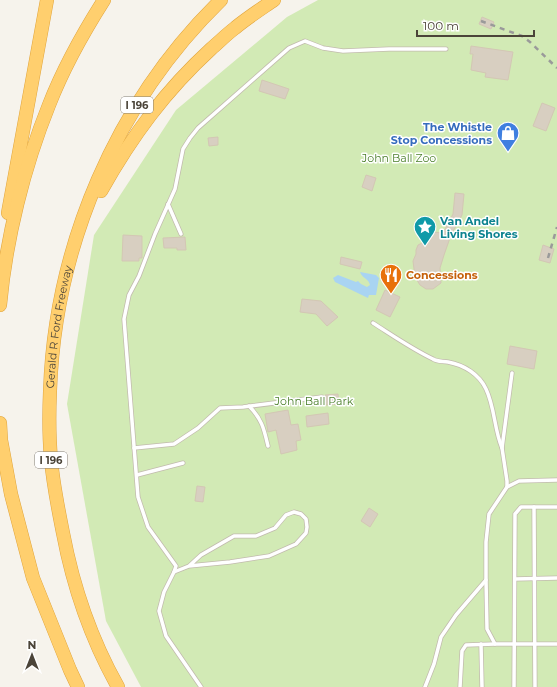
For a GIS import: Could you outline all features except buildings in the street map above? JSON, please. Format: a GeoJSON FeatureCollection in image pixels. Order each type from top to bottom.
{"type":"FeatureCollection","features":[{"type":"Feature","properties":{"kind":"highway"},"geometry":{"type":"LineString","coordinates":[[0,256],[47,0]]}},
{"type":"Feature","properties":{"kind":"highway"},"geometry":{"type":"LineString","coordinates":[[0,297],[9,241],[35,143],[49,104],[64,72],[104,0]]}},
{"type":"Feature","properties":{"kind":"highway","name":"Gerald R Ford Freeway"},"geometry":{"type":"LineString","coordinates":[[118,687],[98,648],[74,582],[67,556],[57,504],[51,458],[49,409],[51,361],[57,318],[72,250],[88,201],[122,130],[162,68],[181,43],[221,0]]}},
{"type":"Feature","properties":{"kind":"highway"},"geometry":{"type":"LineString","coordinates":[[80,226],[118,160],[160,101],[196,63],[234,28],[274,0]]}},
{"type":"Feature","properties":{"kind":"highway"},"geometry":{"type":"LineString","coordinates":[[0,423],[11,494],[32,578],[78,687]]}},
{"type":"Feature","properties":{"kind":"lane"},"geometry":{"type":"LineString","coordinates":[[202,687],[166,636],[159,611],[164,592],[176,566],[148,528],[138,497],[124,319],[129,296],[139,276],[155,234],[175,189],[183,149],[198,128],[289,48],[305,42],[323,48],[343,52],[389,49],[446,49]]}},
{"type":"Feature","properties":{"kind":"lane"},"geometry":{"type":"LineString","coordinates":[[168,204],[181,234]]}},
{"type":"Feature","properties":{"kind":"lane"},"geometry":{"type":"LineString","coordinates":[[373,323],[435,361],[450,363],[467,368],[478,377],[486,389],[492,405],[498,439],[502,448],[507,487]]}},
{"type":"Feature","properties":{"kind":"lane"},"geometry":{"type":"LineString","coordinates":[[502,448],[512,373]]}},
{"type":"Feature","properties":{"kind":"lane"},"geometry":{"type":"LineString","coordinates":[[134,448],[174,444],[198,428],[220,408],[249,406],[322,396]]}},
{"type":"Feature","properties":{"kind":"lane"},"geometry":{"type":"LineString","coordinates":[[249,406],[256,413],[263,424],[268,446]]}},
{"type":"Feature","properties":{"kind":"lane"},"geometry":{"type":"LineString","coordinates":[[136,475],[183,463]]}},
{"type":"Feature","properties":{"kind":"lane"},"geometry":{"type":"LineString","coordinates":[[495,644],[487,629],[486,542],[489,514],[507,487],[519,481],[557,480]]}},
{"type":"Feature","properties":{"kind":"lane"},"geometry":{"type":"LineString","coordinates":[[514,687],[515,514],[521,507],[557,507]]}},
{"type":"Feature","properties":{"kind":"lane"},"geometry":{"type":"LineString","coordinates":[[534,507],[535,687]]}},
{"type":"Feature","properties":{"kind":"lane"},"geometry":{"type":"LineString","coordinates":[[174,572],[189,566],[269,556],[296,544],[306,532],[306,519],[301,514],[294,512],[286,515],[275,528],[256,536],[234,536],[200,555],[189,566]]}},
{"type":"Feature","properties":{"kind":"lane"},"geometry":{"type":"LineString","coordinates":[[515,579],[557,578]]}},
{"type":"Feature","properties":{"kind":"lane"},"geometry":{"type":"LineString","coordinates":[[425,687],[434,664],[441,637],[456,615],[486,580]]}},
{"type":"Feature","properties":{"kind":"lane"},"geometry":{"type":"LineString","coordinates":[[481,644],[482,687]]}},
{"type":"Feature","properties":{"kind":"lane"},"geometry":{"type":"LineString","coordinates":[[460,687],[462,651],[466,645],[557,644]]}},
{"type":"Feature","properties":{"kind":"green space","name":"John Ball Park"},"geometry":{"type":"Polygon","coordinates":[[[318,0],[557,0],[557,687],[141,687],[106,621],[67,404],[94,235],[176,110],[287,17],[318,0]]]}},
{"type":"Feature","properties":{"kind":"water"},"geometry":{"type":"Polygon","coordinates":[[[360,272],[376,275],[379,278],[376,295],[369,295],[368,298],[335,282],[333,278],[338,275],[356,282],[358,281],[367,287],[370,285],[360,272]]]}},
{"type":"Feature","properties":{"kind":"railway"},"geometry":{"type":"LineString","coordinates":[[481,21],[522,36],[557,68]]}},
{"type":"Feature","properties":{"kind":"railway"},"geometry":{"type":"LineString","coordinates":[[548,258],[557,227]]}},
{"type":"Feature","properties":{"kind":"place","name":"The Whistle Stop Concessions"},"geometry":{"type":"Point","coordinates":[508,152]}},
{"type":"Feature","properties":{"kind":"place","name":"Van Andel Living Shores"},"geometry":{"type":"Point","coordinates":[425,246]}},
{"type":"Feature","properties":{"kind":"place","name":"Concessions"},"geometry":{"type":"Point","coordinates":[391,294]}},
{"type":"Feature","properties":{"kind":"park label","name":"John Ball Zoo"},"geometry":{"type":"Point","coordinates":[399,158]}}]}
